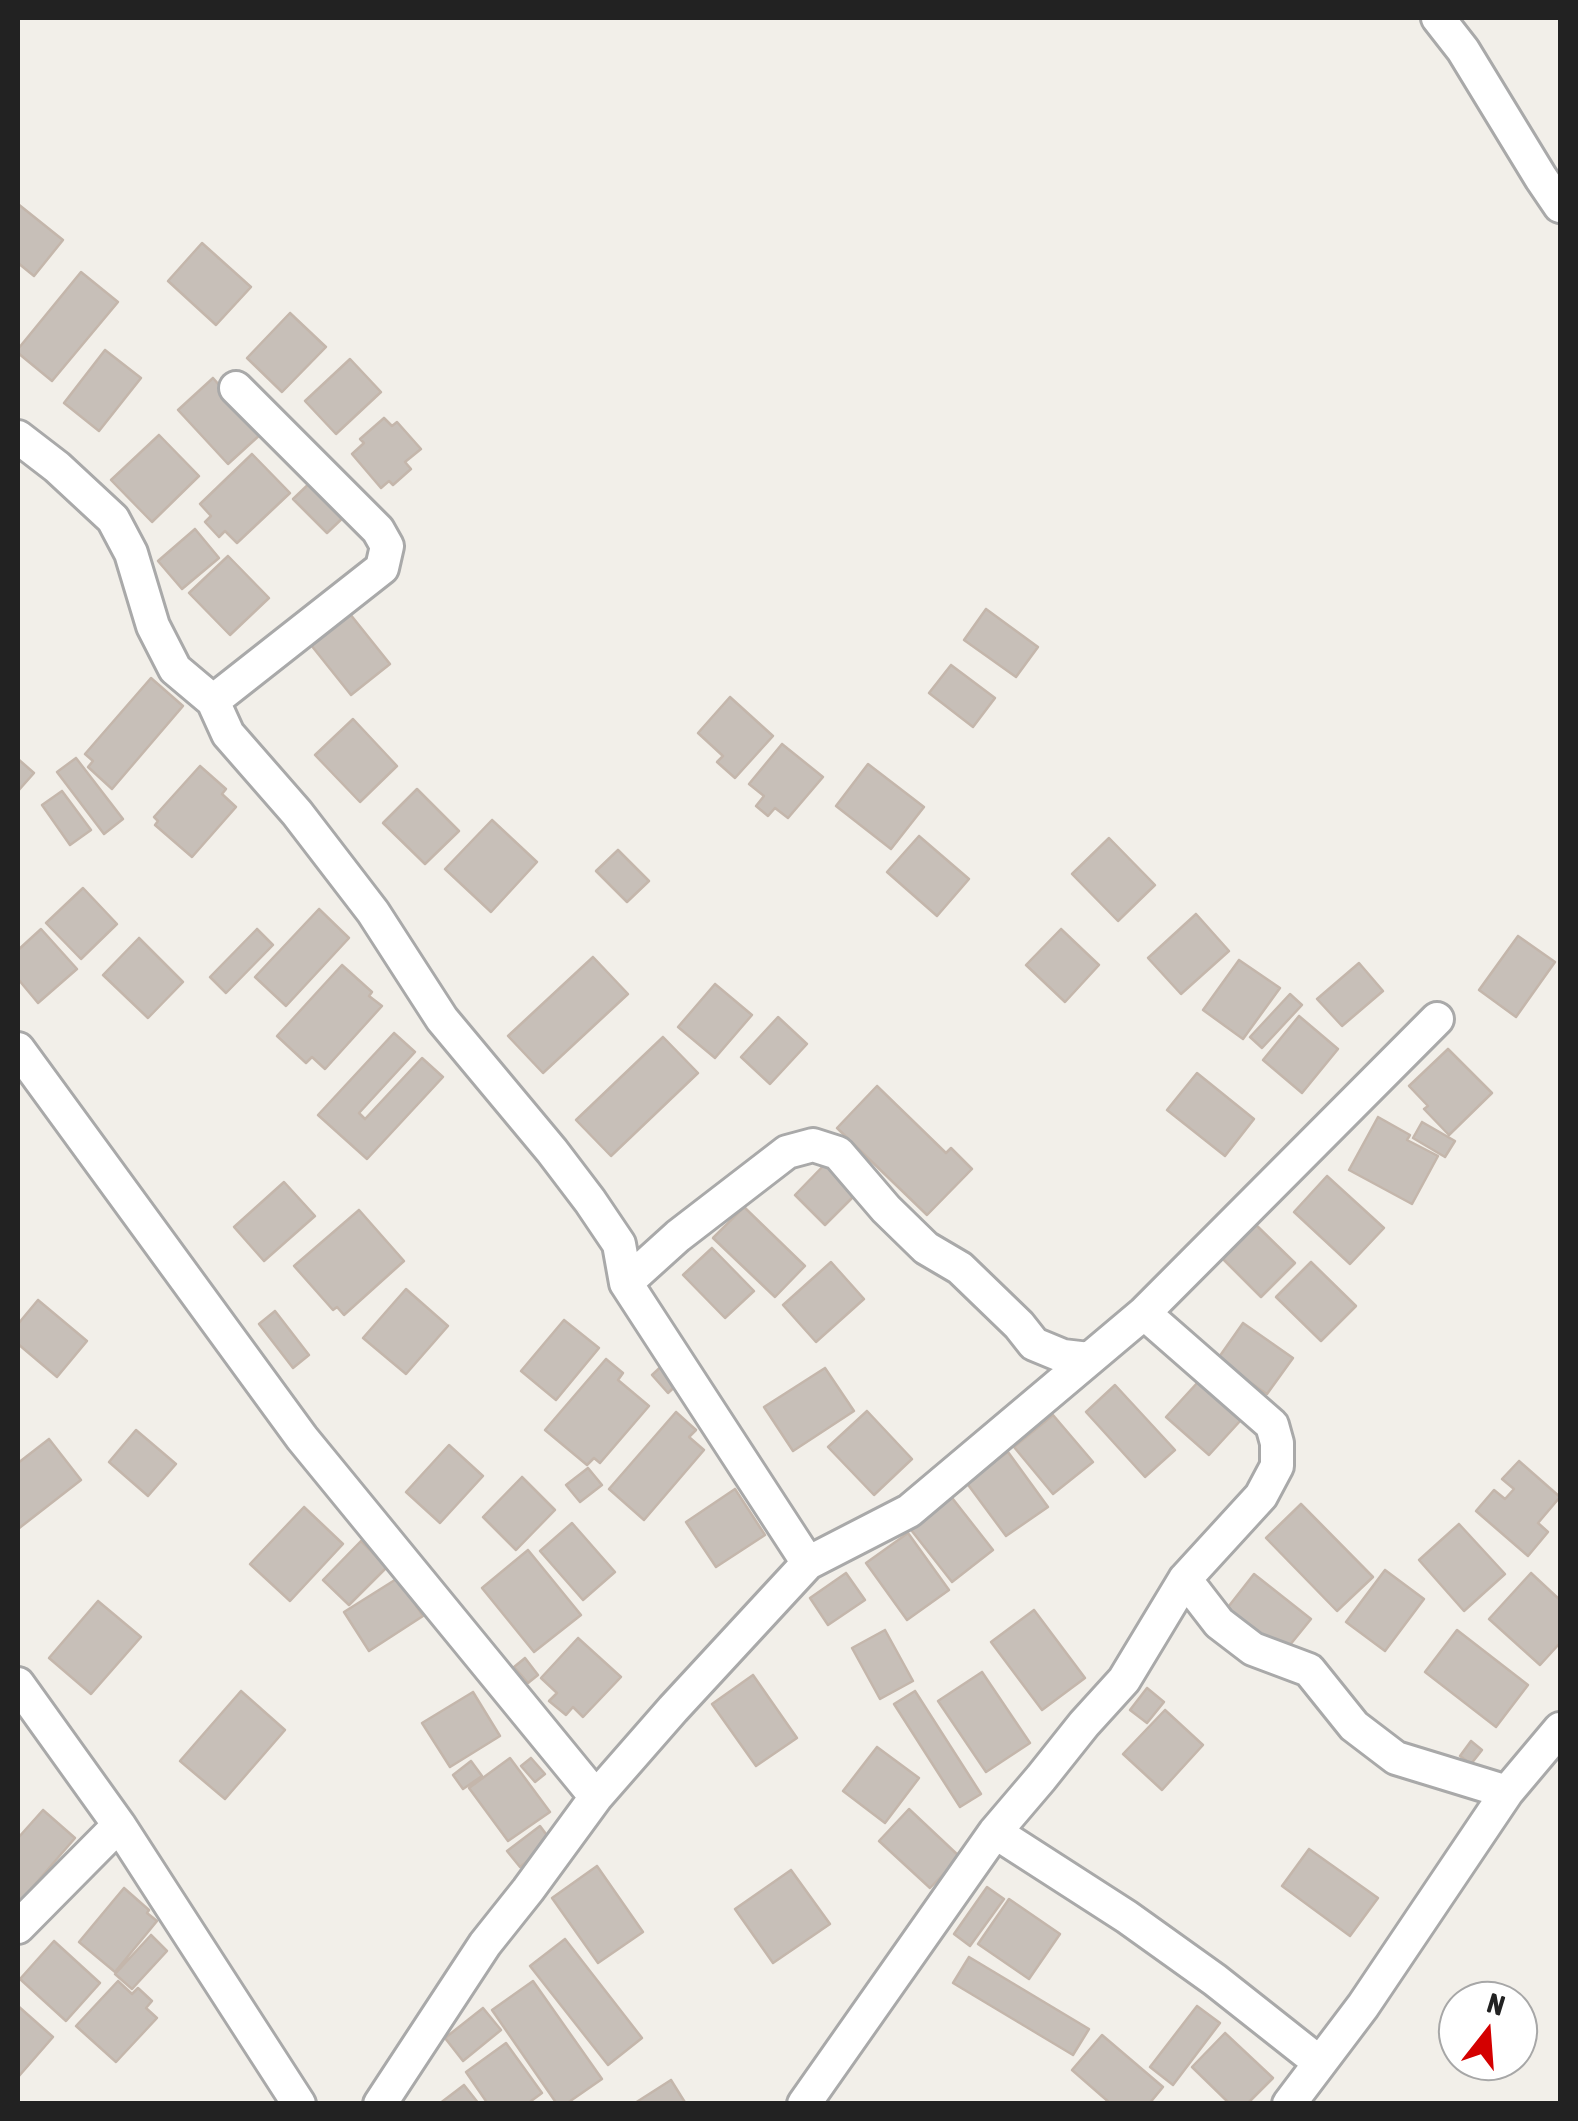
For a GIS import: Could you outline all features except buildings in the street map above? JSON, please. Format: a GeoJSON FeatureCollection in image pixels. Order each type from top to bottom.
{"type":"FeatureCollection","features":[{"type":"Feature","properties":{"kind":"street"},"geometry":{"type":"LineString","coordinates":[[1438,18],[1463,50],[1560,206]]}},
{"type":"Feature","properties":{"kind":"street"},"geometry":{"type":"LineString","coordinates":[[213,700],[382,568],[387,546],[378,530],[236,388]]}},
{"type":"Feature","properties":{"kind":"street"},"geometry":{"type":"LineString","coordinates":[[18,436],[113,519],[131,553],[153,626],[175,669],[213,700],[228,734],[297,813],[373,912],[442,1020],[590,1202],[619,1244],[626,1283],[808,1563]]}},
{"type":"Feature","properties":{"kind":"street"},"geometry":{"type":"LineString","coordinates":[[380,2104],[485,1944],[596,1797],[808,1563],[910,1511],[1144,1313],[1436,1018]]}},
{"type":"Feature","properties":{"kind":"street"},"geometry":{"type":"LineString","coordinates":[[18,1048],[302,1438],[596,1797]]}},
{"type":"Feature","properties":{"kind":"street"},"geometry":{"type":"LineString","coordinates":[[626,1283],[678,1236],[787,1152],[813,1145],[838,1153],[926,1248],[960,1268],[1034,1344],[1063,1356],[1089,1359]]}},
{"type":"Feature","properties":{"kind":"street"},"geometry":{"type":"LineString","coordinates":[[804,2104],[994,1832],[1124,1680],[1185,1579],[1261,1496],[1277,1466],[1272,1425],[1144,1313]]}},
{"type":"Feature","properties":{"kind":"street"},"geometry":{"type":"LineString","coordinates":[[1185,1579],[1219,1623],[1253,1649],[1309,1670],[1354,1726],[1396,1758],[1508,1792]]}},
{"type":"Feature","properties":{"kind":"street"},"geometry":{"type":"LineString","coordinates":[[18,1684],[120,1825],[299,2104]]}},
{"type":"Feature","properties":{"kind":"street"},"geometry":{"type":"LineString","coordinates":[[1289,2104],[1363,2006],[1508,1792],[1560,1729]]}},
{"type":"Feature","properties":{"kind":"street"},"geometry":{"type":"LineString","coordinates":[[18,1927],[120,1825]]}},
{"type":"Feature","properties":{"kind":"street"},"geometry":{"type":"LineString","coordinates":[[994,1832],[1215,1980],[1320,2063]]}}]}
